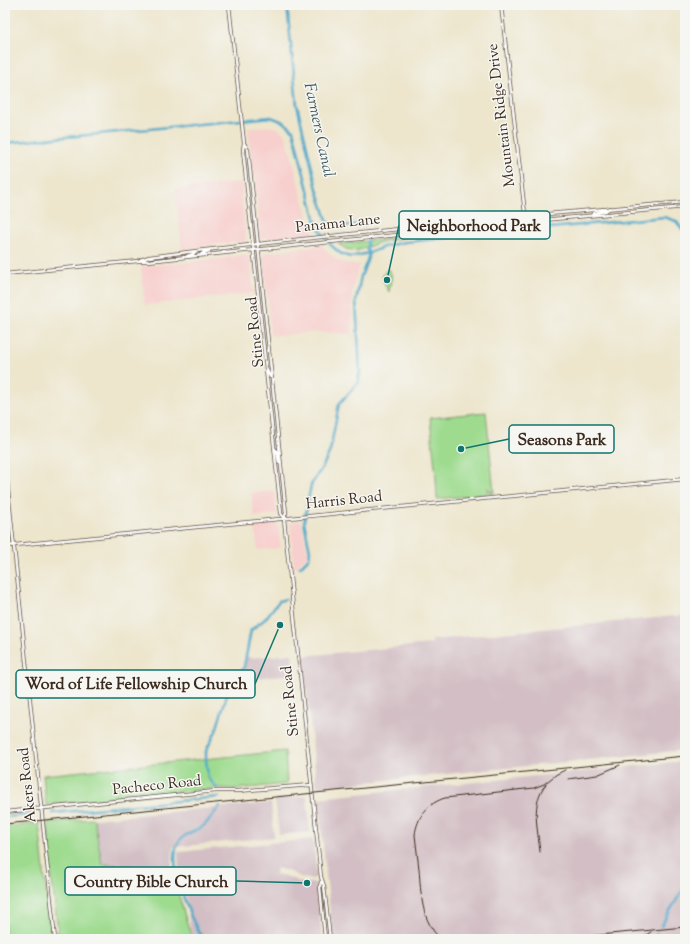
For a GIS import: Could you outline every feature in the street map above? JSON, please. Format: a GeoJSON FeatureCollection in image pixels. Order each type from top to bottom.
{"type":"FeatureCollection","features":[{"type":"Feature","properties":{"kind":"main road","name":"Stine Road"},"geometry":{"type":"LineString","coordinates":[[229,5],[244,143],[243,150],[265,367],[281,513],[284,519],[311,785],[330,939]]}},
{"type":"Feature","properties":{"kind":"main road","name":"Mountain Ridge Drive"},"geometry":{"type":"LineString","coordinates":[[502,5],[526,222]]}},
{"type":"Feature","properties":{"kind":"main road","name":"Stine Road"},"geometry":{"type":"LineString","coordinates":[[244,143],[248,150],[286,513],[284,519]]}},
{"type":"Feature","properties":{"kind":"main road","name":"Panama Lane"},"geometry":{"type":"LineString","coordinates":[[138,261],[150,257],[218,248],[525,216],[685,202]]}},
{"type":"Feature","properties":{"kind":"main road","name":"Panama Lane"},"geometry":{"type":"LineString","coordinates":[[5,274],[685,207]]}},
{"type":"Feature","properties":{"kind":"main road"},"geometry":{"type":"LineString","coordinates":[[592,215],[594,213],[606,211],[609,208]]}},
{"type":"Feature","properties":{"kind":"main road"},"geometry":{"type":"LineString","coordinates":[[422,232],[438,228],[440,225]]}},
{"type":"Feature","properties":{"kind":"main road"},"geometry":{"type":"LineString","coordinates":[[397,235],[398,232],[406,228]]}},
{"type":"Feature","properties":{"kind":"main road"},"geometry":{"type":"LineString","coordinates":[[199,256],[202,253],[218,248]]}},
{"type":"Feature","properties":{"kind":"main road"},"geometry":{"type":"LineString","coordinates":[[179,258],[193,254],[196,251]]}},
{"type":"Feature","properties":{"kind":"main road"},"geometry":{"type":"LineString","coordinates":[[261,320],[265,338],[267,340]]}},
{"type":"Feature","properties":{"kind":"main road"},"geometry":{"type":"LineString","coordinates":[[265,367],[268,371],[272,384]]}},
{"type":"Feature","properties":{"kind":"main road"},"geometry":{"type":"LineString","coordinates":[[274,448],[282,473]]}},
{"type":"Feature","properties":{"kind":"main road","name":"Akers Road"},"geometry":{"type":"LineString","coordinates":[[5,461],[55,939]]}},
{"type":"Feature","properties":{"kind":"main road","name":"Harris Road"},"geometry":{"type":"LineString","coordinates":[[5,546],[685,479]]}},
{"type":"Feature","properties":{"kind":"main road","name":"Pacheco Road"},"geometry":{"type":"LineString","coordinates":[[5,812],[216,791],[238,791],[311,785]]}},
{"type":"Feature","properties":{"kind":"main road","name":"Stine Road"},"geometry":{"type":"LineString","coordinates":[[322,882],[320,886],[325,939]]}},
{"type":"Feature","properties":{"kind":"shaded area"},"geometry":{"type":"Polygon","coordinates":[[[268,126],[278,128],[286,136],[309,221],[314,234],[262,239],[260,237],[255,188],[257,185],[256,179],[253,177],[248,128],[268,126]]]}},
{"type":"Feature","properties":{"kind":"shaded area"},"geometry":{"type":"Polygon","coordinates":[[[242,182],[242,195],[240,198],[242,198],[246,238],[244,242],[182,250],[175,189],[242,182]]]}},
{"type":"Feature","properties":{"kind":"shaded area"},"geometry":{"type":"Polygon","coordinates":[[[322,245],[330,255],[339,261],[349,264],[360,264],[352,295],[352,334],[316,332],[272,336],[270,334],[263,255],[265,253],[322,245]]]}},
{"type":"Feature","properties":{"kind":"shaded area"},"geometry":{"type":"Polygon","coordinates":[[[246,255],[250,258],[254,293],[145,305],[141,268],[143,266],[246,255]]]}},
{"type":"Feature","properties":{"kind":"shaded area"},"geometry":{"type":"Polygon","coordinates":[[[275,491],[277,514],[254,517],[251,493],[275,491]]]}},
{"type":"Feature","properties":{"kind":"shaded area"},"geometry":{"type":"Polygon","coordinates":[[[301,521],[308,554],[296,568],[294,568],[290,525],[291,522],[301,521]]]}},
{"type":"Feature","properties":{"kind":"shaded area"},"geometry":{"type":"Polygon","coordinates":[[[276,524],[278,526],[281,548],[258,550],[255,526],[276,524]]]}},
{"type":"Feature","properties":{"kind":"shaded area"},"geometry":{"type":"Polygon","coordinates":[[[685,615],[685,750],[317,787],[303,656],[432,644],[432,640],[685,615]]]}},
{"type":"Feature","properties":{"kind":"shaded area"},"geometry":{"type":"Polygon","coordinates":[[[292,654],[294,674],[235,680],[242,669],[245,657],[250,658],[292,654]]]}},
{"type":"Feature","properties":{"kind":"shaded area"},"geometry":{"type":"Polygon","coordinates":[[[685,761],[685,939],[333,939],[318,798],[685,761]]]}},
{"type":"Feature","properties":{"kind":"shaded area"},"geometry":{"type":"Polygon","coordinates":[[[307,796],[310,832],[279,835],[275,799],[307,796]]]}},
{"type":"Feature","properties":{"kind":"shaded area"},"geometry":{"type":"Polygon","coordinates":[[[271,803],[274,837],[173,847],[171,869],[102,864],[94,819],[271,803]]]}},
{"type":"Feature","properties":{"kind":"shaded area"},"geometry":{"type":"Polygon","coordinates":[[[313,839],[317,877],[311,879],[303,878],[277,868],[276,874],[286,876],[303,883],[316,883],[322,939],[191,939],[187,901],[179,872],[178,852],[313,839]]]}},
{"type":"Feature","properties":{"kind":"green space"},"geometry":{"type":"Polygon","coordinates":[[[408,237],[384,241],[356,251],[346,249],[338,244],[408,237]]]}},
{"type":"Feature","properties":{"kind":"green space"},"geometry":{"type":"Polygon","coordinates":[[[389,270],[391,275],[389,292],[383,278],[384,273],[389,270]]]}},
{"type":"Feature","properties":{"kind":"green space"},"geometry":{"type":"Polygon","coordinates":[[[486,412],[494,493],[489,494],[492,490],[487,488],[487,494],[437,499],[430,418],[486,412]]]}},
{"type":"Feature","properties":{"kind":"green space"},"geometry":{"type":"Polygon","coordinates":[[[5,500],[10,538],[9,541],[5,543],[5,500]]]}},
{"type":"Feature","properties":{"kind":"green space"},"geometry":{"type":"Polygon","coordinates":[[[285,751],[287,784],[237,789],[222,788],[46,805],[43,775],[285,751]]]}},
{"type":"Feature","properties":{"kind":"green space"},"geometry":{"type":"Polygon","coordinates":[[[94,819],[102,864],[171,869],[191,936],[163,939],[59,939],[50,865],[48,822],[94,819]]]}},
{"type":"Feature","properties":{"kind":"green space"},"geometry":{"type":"Polygon","coordinates":[[[39,823],[51,939],[5,939],[5,827],[39,823]]]}},
{"type":"Feature","properties":{"kind":"waterway","name":"Farmers Canal"},"geometry":{"type":"LineString","coordinates":[[287,5],[297,105],[317,189],[327,220],[339,226],[364,225]]}},
{"type":"Feature","properties":{"kind":"waterway"},"geometry":{"type":"LineString","coordinates":[[5,143],[271,117],[283,122],[293,130],[317,226],[332,246],[340,253],[350,257],[405,242],[664,217],[676,221],[685,233]]}},
{"type":"Feature","properties":{"kind":"waterway","name":"Farmers Canal"},"geometry":{"type":"LineString","coordinates":[[300,567],[309,558],[310,551],[304,522],[311,485],[323,466],[330,451],[339,404],[358,383],[360,371],[356,301],[361,276],[369,253],[367,250],[367,241]]}},
{"type":"Feature","properties":{"kind":"waterway","name":"Farmers Canal"},"geometry":{"type":"LineString","coordinates":[[217,788],[208,778],[206,751],[216,731],[229,688],[237,679],[244,667],[251,630],[265,619],[279,601],[286,599]]}},
{"type":"Feature","properties":{"kind":"waterway"},"geometry":{"type":"LineString","coordinates":[[53,813],[219,797]]}},
{"type":"Feature","properties":{"kind":"waterway","name":"Farmers Canal"},"geometry":{"type":"LineString","coordinates":[[203,939],[186,905],[181,890],[175,861],[176,849],[182,838],[205,825],[220,806]]}},
{"type":"Feature","properties":{"kind":"waterway"},"geometry":{"type":"LineString","coordinates":[[5,817],[30,815]]}},
{"type":"Feature","properties":{"kind":"waterway"},"geometry":{"type":"LineString","coordinates":[[661,926],[685,886]]}},
{"type":"Feature","properties":{"kind":"waterway"},"geometry":{"type":"LineString","coordinates":[[653,939],[657,933]]}},
{"type":"Feature","properties":{"kind":"railway"},"geometry":{"type":"LineString","coordinates":[[5,824],[685,756]]}},
{"type":"Feature","properties":{"kind":"railway"},"geometry":{"type":"LineString","coordinates":[[568,779],[597,775],[620,765]]}},
{"type":"Feature","properties":{"kind":"railway"},"geometry":{"type":"LineString","coordinates":[[441,939],[429,924],[423,907],[415,835],[418,822],[424,812],[433,803],[445,798],[534,788],[544,784],[565,770]]}},
{"type":"Feature","properties":{"kind":"railway"},"geometry":{"type":"LineString","coordinates":[[540,852],[536,816],[538,799],[546,784]]}},
{"type":"Feature","properties":{"kind":"railway"},"geometry":{"type":"LineString","coordinates":[[556,939],[685,927]]}},
{"type":"Feature","properties":{"kind":"railway"},"geometry":{"type":"LineString","coordinates":[[639,939],[651,932]]}},
{"type":"Feature","properties":{"kind":"place","name":"Neighborhood Park"},"geometry":{"type":"Point","coordinates":[387,280]}},
{"type":"Feature","properties":{"kind":"place","name":"Seasons Park"},"geometry":{"type":"Point","coordinates":[461,449]}},
{"type":"Feature","properties":{"kind":"place","name":"Word of Life Fellowship Church"},"geometry":{"type":"Point","coordinates":[280,625]}},
{"type":"Feature","properties":{"kind":"place","name":"Country Bible Church"},"geometry":{"type":"Point","coordinates":[307,883]}}]}
